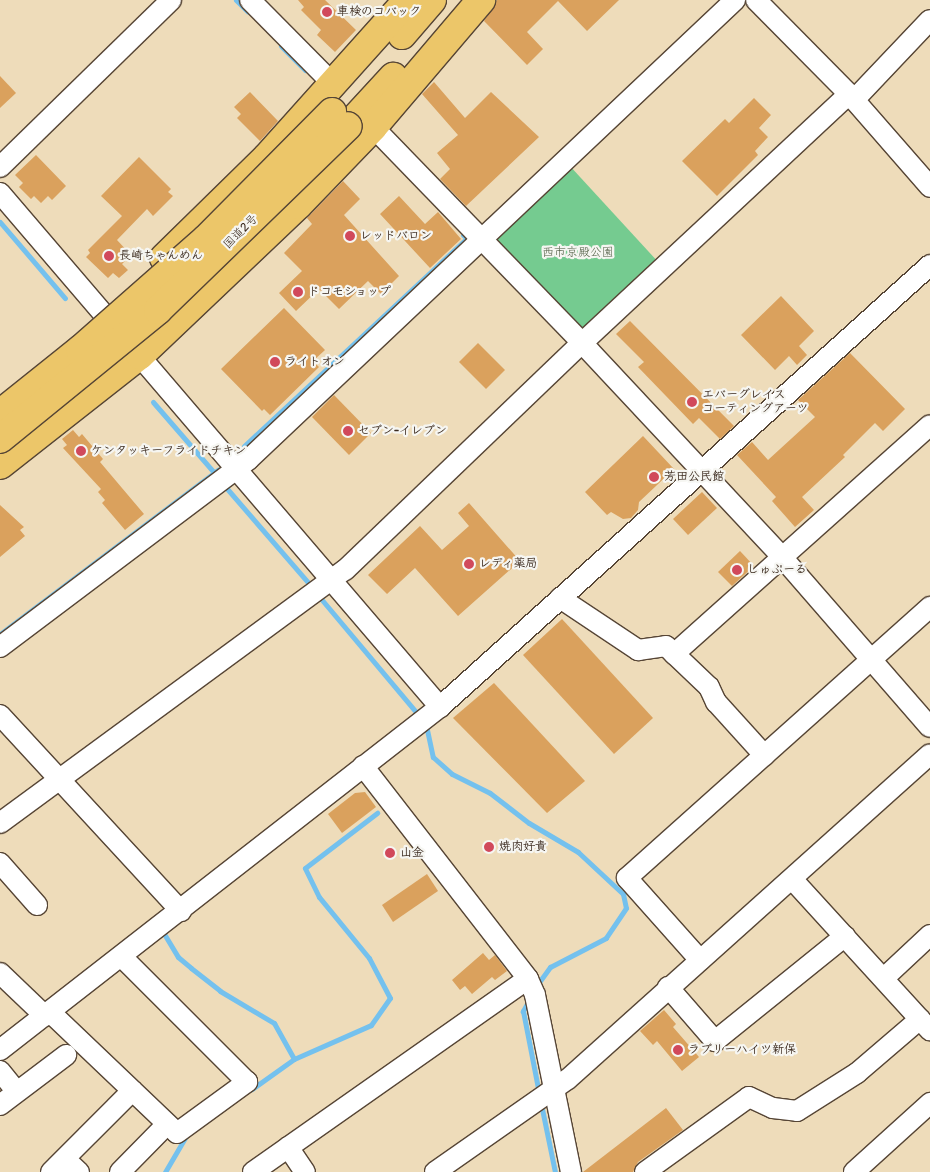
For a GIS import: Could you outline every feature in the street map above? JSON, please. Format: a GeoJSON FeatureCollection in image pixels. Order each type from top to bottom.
{"type":"FeatureCollection","features":[{"type":"Feature","properties":{"kind":"highway"},"geometry":{"type":"LineString","coordinates":[[0,400],[103,314],[199,227],[334,85],[408,0]]}},
{"type":"Feature","properties":{"kind":"highway","name":"国道2号"},"geometry":{"type":"LineString","coordinates":[[0,414],[80,350],[206,239],[351,121],[432,0]]}},
{"type":"Feature","properties":{"kind":"highway","name":"国道2号"},"geometry":{"type":"LineString","coordinates":[[0,440],[158,310],[351,121],[459,0]]}},
{"type":"Feature","properties":{"kind":"highway"},"geometry":{"type":"LineString","coordinates":[[0,465],[140,354],[298,205],[351,121],[481,0]]}},
{"type":"Feature","properties":{"kind":"street"},"geometry":{"type":"LineString","coordinates":[[0,167],[171,0]]}},
{"type":"Feature","properties":{"kind":"street"},"geometry":{"type":"LineString","coordinates":[[250,0],[334,85]]}},
{"type":"Feature","properties":{"kind":"street"},"geometry":{"type":"LineString","coordinates":[[0,647],[227,478],[736,0]]}},
{"type":"Feature","properties":{"kind":"street"},"geometry":{"type":"LineString","coordinates":[[760,2],[851,97],[930,187]]}},
{"type":"Feature","properties":{"kind":"street"},"geometry":{"type":"LineString","coordinates":[[0,823],[322,589],[582,343],[851,97],[930,20]]}},
{"type":"Feature","properties":{"kind":"street"},"geometry":{"type":"LineString","coordinates":[[351,121],[482,239],[582,343],[782,557],[930,727]]}},
{"type":"Feature","properties":{"kind":"street"},"geometry":{"type":"LineString","coordinates":[[0,193],[103,314],[140,354],[227,478],[428,716]]}},
{"type":"Feature","properties":{"kind":"street"},"geometry":{"type":"LineString","coordinates":[[0,1050],[181,911],[428,716],[930,265]]}},
{"type":"Feature","properties":{"kind":"street"},"geometry":{"type":"LineString","coordinates":[[674,654],[930,425]]}},
{"type":"Feature","properties":{"kind":"street"},"geometry":{"type":"LineString","coordinates":[[560,598],[638,650],[666,646],[708,687],[716,702],[764,755]]}},
{"type":"Feature","properties":{"kind":"street"},"geometry":{"type":"LineString","coordinates":[[700,960],[627,878],[930,607]]}},
{"type":"Feature","properties":{"kind":"street"},"geometry":{"type":"LineString","coordinates":[[0,714],[56,783],[181,911]]}},
{"type":"Feature","properties":{"kind":"street"},"geometry":{"type":"LineString","coordinates":[[435,1172],[545,1095],[792,879],[930,754]]}},
{"type":"Feature","properties":{"kind":"street"},"geometry":{"type":"LineString","coordinates":[[363,766],[531,987],[545,1095],[571,1172]]}},
{"type":"Feature","properties":{"kind":"street"},"geometry":{"type":"LineString","coordinates":[[0,864],[37,904]]}},
{"type":"Feature","properties":{"kind":"street"},"geometry":{"type":"LineString","coordinates":[[645,1172],[749,1097],[773,1108],[797,1111],[857,1073],[925,1025],[792,879]]}},
{"type":"Feature","properties":{"kind":"street"},"geometry":{"type":"LineString","coordinates":[[884,978],[930,935]]}},
{"type":"Feature","properties":{"kind":"street"},"geometry":{"type":"LineString","coordinates":[[668,987],[715,1040],[845,936]]}},
{"type":"Feature","properties":{"kind":"street"},"geometry":{"type":"LineString","coordinates":[[0,973],[132,1091],[177,1134],[247,1082],[122,957]]}},
{"type":"Feature","properties":{"kind":"street"},"geometry":{"type":"LineString","coordinates":[[252,1172],[531,987]]}},
{"type":"Feature","properties":{"kind":"street"},"geometry":{"type":"LineString","coordinates":[[0,1106],[16,1091],[66,1055]]}},
{"type":"Feature","properties":{"kind":"street"},"geometry":{"type":"LineString","coordinates":[[0,1070],[16,1091]]}},
{"type":"Feature","properties":{"kind":"street"},"geometry":{"type":"LineString","coordinates":[[65,1168],[132,1091]]}},
{"type":"Feature","properties":{"kind":"street"},"geometry":{"type":"LineString","coordinates":[[854,1172],[930,1104]]}},
{"type":"Feature","properties":{"kind":"street"},"geometry":{"type":"LineString","coordinates":[[120,1172],[167,1124]]}},
{"type":"Feature","properties":{"kind":"street"},"geometry":{"type":"LineString","coordinates":[[288,1147],[306,1172]]}},
{"type":"Feature","properties":{"kind":"green space","name":"西市京殿公園"},"geometry":{"type":"Polygon","coordinates":[[[569,165],[660,264],[588,331],[577,330],[491,237],[569,165]]]}},
{"type":"Feature","properties":{"kind":"building"},"geometry":{"type":"Polygon","coordinates":[[[298,0],[325,0],[356,30],[335,52],[317,35],[321,30],[301,10],[304,7],[298,0]]]}},
{"type":"Feature","properties":{"kind":"building"},"geometry":{"type":"Polygon","coordinates":[[[497,0],[619,0],[587,31],[558,1],[527,32],[543,49],[527,65],[484,21],[497,0]]]}},
{"type":"Feature","properties":{"kind":"building"},"geometry":{"type":"Polygon","coordinates":[[[0,76],[16,93],[0,108],[0,76]]]}},
{"type":"Feature","properties":{"kind":"building"},"geometry":{"type":"Polygon","coordinates":[[[434,82],[465,118],[491,92],[539,137],[466,206],[440,179],[450,169],[437,153],[458,135],[422,94],[434,82]]]}},
{"type":"Feature","properties":{"kind":"building"},"geometry":{"type":"Polygon","coordinates":[[[250,92],[278,121],[260,141],[237,118],[241,114],[234,107],[250,92]]]}},
{"type":"Feature","properties":{"kind":"building"},"geometry":{"type":"Polygon","coordinates":[[[754,98],[771,115],[759,128],[768,137],[755,151],[758,155],[717,196],[682,161],[725,119],[729,123],[754,98]]]}},
{"type":"Feature","properties":{"kind":"building"},"geometry":{"type":"Polygon","coordinates":[[[36,155],[66,186],[52,200],[48,196],[41,203],[34,196],[31,199],[19,187],[23,183],[15,175],[36,155]]]}},
{"type":"Feature","properties":{"kind":"building"},"geometry":{"type":"Polygon","coordinates":[[[139,157],[171,189],[168,192],[173,196],[153,216],[147,209],[117,240],[131,255],[122,264],[128,270],[119,278],[113,273],[108,278],[86,257],[90,253],[88,250],[122,216],[101,196],[139,157]]]}},
{"type":"Feature","properties":{"kind":"building"},"geometry":{"type":"Polygon","coordinates":[[[343,181],[360,199],[344,215],[399,276],[381,294],[368,281],[339,309],[319,289],[296,311],[279,293],[302,271],[284,253],[312,224],[307,218],[343,181]]]}},
{"type":"Feature","properties":{"kind":"building"},"geometry":{"type":"Polygon","coordinates":[[[399,196],[425,224],[438,212],[461,239],[430,268],[380,214],[399,196]]]}},
{"type":"Feature","properties":{"kind":"building"},"geometry":{"type":"Polygon","coordinates":[[[781,296],[814,331],[799,346],[807,355],[797,365],[789,356],[775,370],[741,335],[781,296]]]}},
{"type":"Feature","properties":{"kind":"building"},"geometry":{"type":"Polygon","coordinates":[[[284,308],[325,350],[313,361],[319,367],[270,415],[264,409],[262,411],[221,369],[284,308]]]}},
{"type":"Feature","properties":{"kind":"building"},"geometry":{"type":"Polygon","coordinates":[[[630,321],[734,426],[720,439],[699,418],[693,424],[638,367],[644,362],[616,334],[630,321]]]}},
{"type":"Feature","properties":{"kind":"building"},"geometry":{"type":"Polygon","coordinates":[[[478,343],[505,370],[486,389],[459,362],[478,343]]]}},
{"type":"Feature","properties":{"kind":"building"},"geometry":{"type":"Polygon","coordinates":[[[850,353],[905,409],[883,431],[875,423],[843,455],[845,457],[802,497],[814,510],[795,527],[772,501],[776,497],[737,455],[752,442],[768,460],[815,417],[798,400],[850,353]]]}},
{"type":"Feature","properties":{"kind":"building"},"geometry":{"type":"Polygon","coordinates":[[[334,395],[371,433],[349,455],[312,417],[334,395]]]}},
{"type":"Feature","properties":{"kind":"building"},"geometry":{"type":"Polygon","coordinates":[[[73,430],[79,437],[82,434],[103,459],[100,462],[144,514],[125,530],[102,503],[105,500],[98,492],[101,489],[63,448],[67,445],[62,439],[73,430]]]}},
{"type":"Feature","properties":{"kind":"building"},"geometry":{"type":"Polygon","coordinates":[[[643,436],[674,469],[639,502],[638,510],[631,518],[623,519],[611,512],[607,515],[585,492],[643,436]]]}},
{"type":"Feature","properties":{"kind":"building"},"geometry":{"type":"Polygon","coordinates":[[[702,492],[717,508],[688,535],[673,519],[702,492]]]}},
{"type":"Feature","properties":{"kind":"building"},"geometry":{"type":"Polygon","coordinates":[[[469,503],[520,561],[458,616],[415,568],[387,594],[368,575],[420,526],[442,550],[469,526],[458,513],[469,503]]]}},
{"type":"Feature","properties":{"kind":"building"},"geometry":{"type":"Polygon","coordinates":[[[0,505],[24,527],[20,530],[25,536],[0,557],[0,505]]]}},
{"type":"Feature","properties":{"kind":"building"},"geometry":{"type":"Polygon","coordinates":[[[740,551],[754,566],[732,586],[718,572],[740,551]]]}},
{"type":"Feature","properties":{"kind":"building"},"geometry":{"type":"Polygon","coordinates":[[[562,619],[653,718],[614,754],[523,655],[562,619]]]}},
{"type":"Feature","properties":{"kind":"building"},"geometry":{"type":"Polygon","coordinates":[[[494,683],[585,781],[547,813],[453,718],[494,683]]]}},
{"type":"Feature","properties":{"kind":"building"},"geometry":{"type":"Polygon","coordinates":[[[365,792],[376,807],[342,833],[328,814],[355,793],[365,792]]]}},
{"type":"Feature","properties":{"kind":"building"},"geometry":{"type":"Polygon","coordinates":[[[427,874],[438,891],[393,922],[382,905],[427,874]]]}},
{"type":"Feature","properties":{"kind":"building"},"geometry":{"type":"Polygon","coordinates":[[[483,953],[489,960],[495,955],[507,971],[495,980],[492,977],[472,994],[465,986],[460,990],[452,980],[483,953]]]}},
{"type":"Feature","properties":{"kind":"building"},"geometry":{"type":"Polygon","coordinates":[[[664,1010],[676,1024],[673,1027],[699,1057],[682,1071],[657,1041],[653,1045],[640,1031],[664,1010]]]}},
{"type":"Feature","properties":{"kind":"building"},"geometry":{"type":"Polygon","coordinates":[[[666,1108],[683,1130],[638,1162],[633,1172],[583,1172],[666,1108]]]}},
{"type":"Feature","properties":{"kind":"waterway"},"geometry":{"type":"LineString","coordinates":[[236,0],[247,11]]}},
{"type":"Feature","properties":{"kind":"waterway"},"geometry":{"type":"LineString","coordinates":[[281,46],[305,70]]}},
{"type":"Feature","properties":{"kind":"waterway"},"geometry":{"type":"LineString","coordinates":[[0,222],[65,298]]}},
{"type":"Feature","properties":{"kind":"waterway"},"geometry":{"type":"LineString","coordinates":[[244,446],[467,238],[463,235]]}},
{"type":"Feature","properties":{"kind":"waterway"},"geometry":{"type":"LineString","coordinates":[[153,402],[218,477]]}},
{"type":"Feature","properties":{"kind":"waterway"},"geometry":{"type":"LineString","coordinates":[[0,634],[218,470]]}},
{"type":"Feature","properties":{"kind":"waterway"},"geometry":{"type":"LineString","coordinates":[[223,484],[312,587]]}},
{"type":"Feature","properties":{"kind":"waterway"},"geometry":{"type":"LineString","coordinates":[[317,594],[421,718]]}},
{"type":"Feature","properties":{"kind":"waterway"},"geometry":{"type":"LineString","coordinates":[[426,725],[433,757],[452,774],[490,793],[529,823],[578,852],[623,894],[626,908],[606,938],[550,967],[536,986]]}},
{"type":"Feature","properties":{"kind":"waterway"},"geometry":{"type":"LineString","coordinates":[[294,1059],[371,1025],[390,998],[369,958],[319,897],[305,868],[377,813]]}},
{"type":"Feature","properties":{"kind":"waterway"},"geometry":{"type":"LineString","coordinates":[[163,932],[178,957],[191,968],[220,991],[274,1023],[294,1059],[252,1089]]}},
{"type":"Feature","properties":{"kind":"waterway"},"geometry":{"type":"LineString","coordinates":[[529,1000],[523,1011],[539,1093]]}},
{"type":"Feature","properties":{"kind":"waterway"},"geometry":{"type":"LineString","coordinates":[[541,1104],[555,1172]]}},
{"type":"Feature","properties":{"kind":"waterway"},"geometry":{"type":"LineString","coordinates":[[165,1172],[186,1136]]}},
{"type":"Feature","properties":{"kind":"place","name":"車検のコバック"},"geometry":{"type":"Point","coordinates":[327,12]}},
{"type":"Feature","properties":{"kind":"place","name":"レッドバロン"},"geometry":{"type":"Point","coordinates":[350,236]}},
{"type":"Feature","properties":{"kind":"place","name":"長崎ちゃんめん"},"geometry":{"type":"Point","coordinates":[109,256]}},
{"type":"Feature","properties":{"kind":"place","name":"ドコモショップ"},"geometry":{"type":"Point","coordinates":[298,292]}},
{"type":"Feature","properties":{"kind":"place","name":"ライトオン"},"geometry":{"type":"Point","coordinates":[275,362]}},
{"type":"Feature","properties":{"kind":"place","name":"エバーグレイス コーティングアーツ"},"geometry":{"type":"Point","coordinates":[692,402]}},
{"type":"Feature","properties":{"kind":"place","name":"セブン-イレブン"},"geometry":{"type":"Point","coordinates":[348,431]}},
{"type":"Feature","properties":{"kind":"place","name":"ケンタッキーフライドチキン"},"geometry":{"type":"Point","coordinates":[81,451]}},
{"type":"Feature","properties":{"kind":"place","name":"芳田公民館"},"geometry":{"type":"Point","coordinates":[654,477]}},
{"type":"Feature","properties":{"kind":"place","name":"レディ薬局"},"geometry":{"type":"Point","coordinates":[469,564]}},
{"type":"Feature","properties":{"kind":"place","name":"しゅぷーる"},"geometry":{"type":"Point","coordinates":[737,570]}},
{"type":"Feature","properties":{"kind":"place","name":"焼肉好貴"},"geometry":{"type":"Point","coordinates":[489,847]}},
{"type":"Feature","properties":{"kind":"place","name":"山金"},"geometry":{"type":"Point","coordinates":[390,853]}},
{"type":"Feature","properties":{"kind":"place","name":"ラブリーハイツ新保"},"geometry":{"type":"Point","coordinates":[678,1050]}}]}
